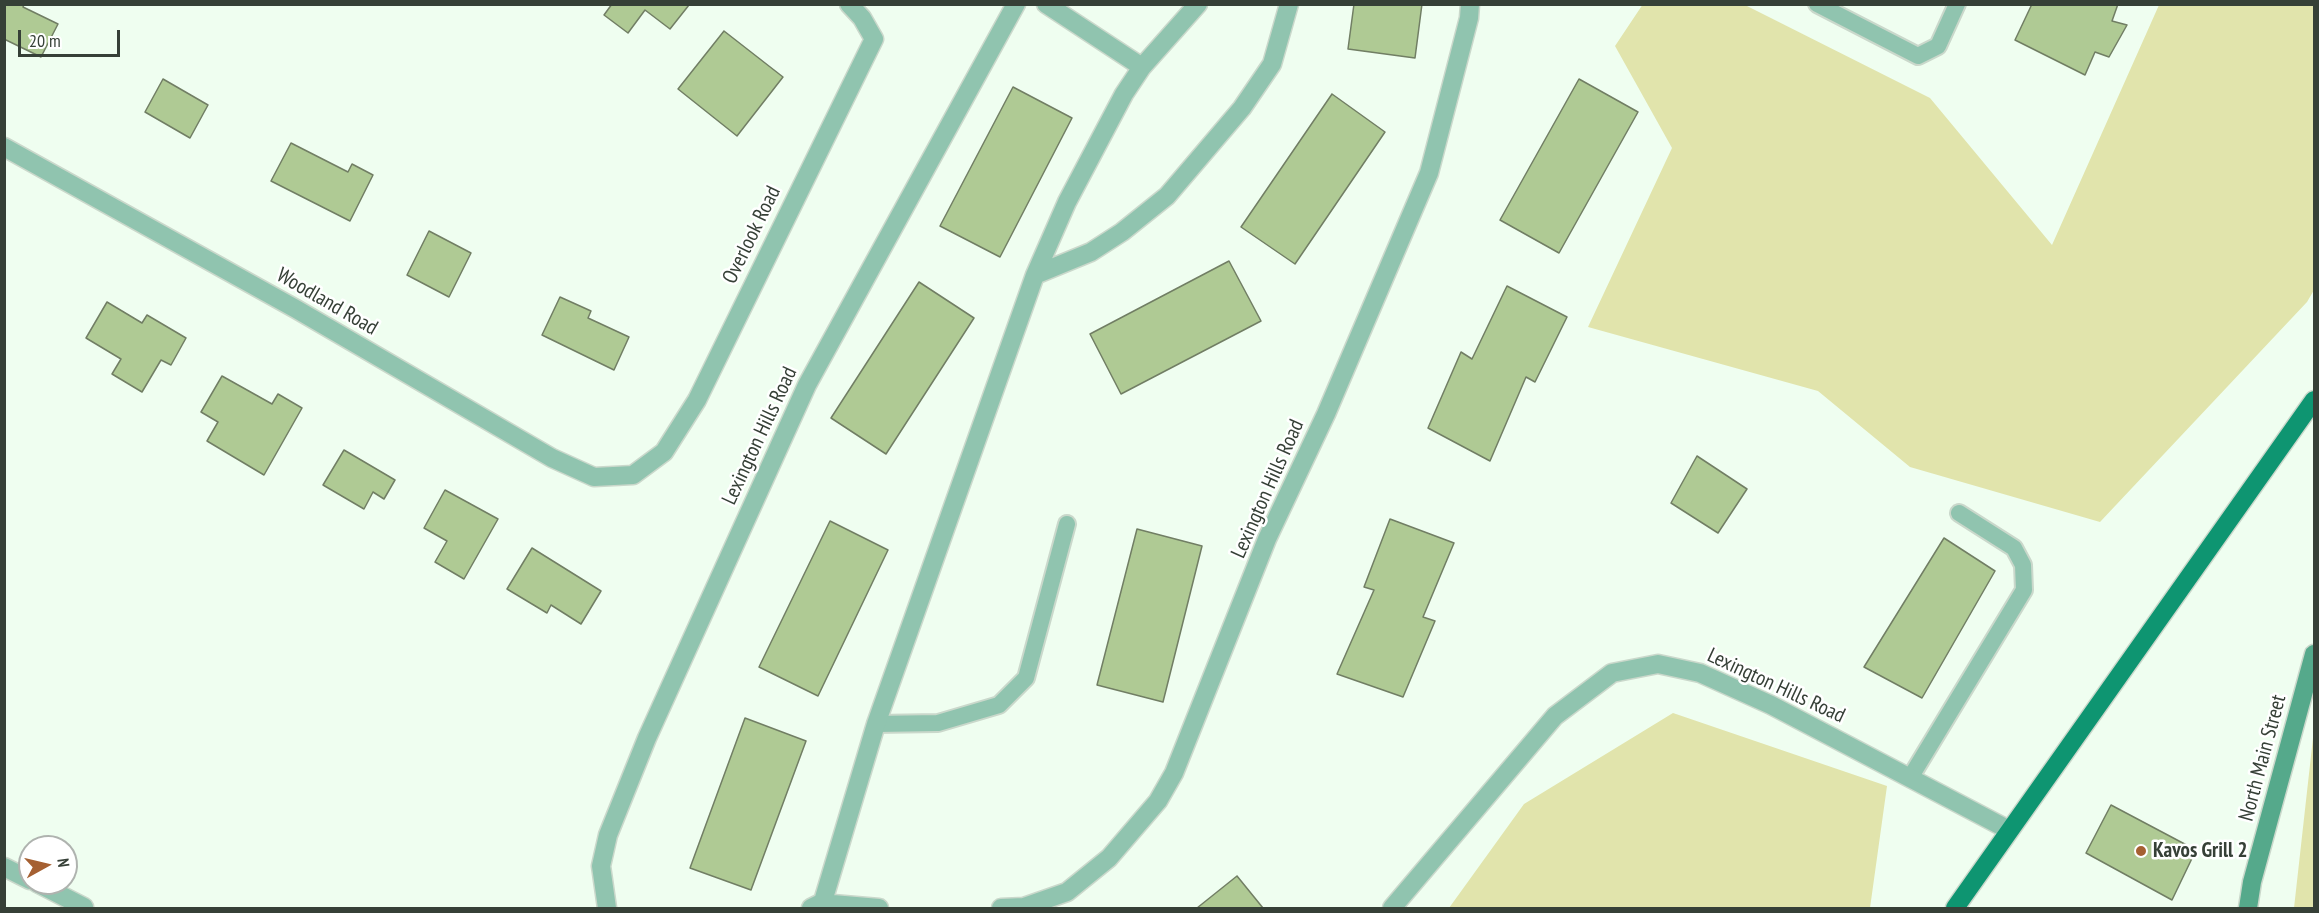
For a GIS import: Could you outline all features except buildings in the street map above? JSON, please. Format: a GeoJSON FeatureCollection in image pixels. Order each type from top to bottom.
{"type":"FeatureCollection","features":[{"type":"Feature","properties":{"kind":"main road"},"geometry":{"type":"LineString","coordinates":[[1955,909],[2314,400]]}},
{"type":"Feature","properties":{"kind":"street","name":"Overlook Road"},"geometry":{"type":"LineString","coordinates":[[633,475],[664,452],[697,400],[841,100],[874,39],[862,18],[849,4]]}},
{"type":"Feature","properties":{"kind":"street","name":"Lexington Hills Road"},"geometry":{"type":"LineString","coordinates":[[607,909],[601,866],[608,835],[647,738],[792,417],[919,177],[1016,4]]}},
{"type":"Feature","properties":{"kind":"street"},"geometry":{"type":"LineString","coordinates":[[1046,4],[1142,67]]}},
{"type":"Feature","properties":{"kind":"street"},"geometry":{"type":"LineString","coordinates":[[879,909],[817,907],[876,724],[1035,275],[1067,202],[1142,67],[1198,4]]}},
{"type":"Feature","properties":{"kind":"street"},"geometry":{"type":"LineString","coordinates":[[1035,275],[1099,247],[1122,232],[1167,195],[1242,108],[1272,64],[1289,4]]}},
{"type":"Feature","properties":{"kind":"street","name":"Lexington Hills Road"},"geometry":{"type":"LineString","coordinates":[[1001,909],[1024,907],[1067,892],[1109,858],[1158,801],[1174,773],[1268,539],[1326,414],[1429,173],[1469,18],[1470,4]]}},
{"type":"Feature","properties":{"kind":"street","name":"Woodland Road"},"geometry":{"type":"LineString","coordinates":[[4,147],[296,309],[552,458],[594,477],[633,475]]}},
{"type":"Feature","properties":{"kind":"street","name":"North Main Street"},"geometry":{"type":"LineString","coordinates":[[2248,909],[2252,882],[2314,654]]}},
{"type":"Feature","properties":{"kind":"street","name":"Lexington Hills Road"},"geometry":{"type":"LineString","coordinates":[[1392,909],[1555,716],[1612,673],[1658,664],[1700,673],[1771,705],[2009,830]]}},
{"type":"Feature","properties":{"kind":"street"},"geometry":{"type":"LineString","coordinates":[[4,867],[18,874]]}},
{"type":"Feature","properties":{"kind":"street"},"geometry":{"type":"LineString","coordinates":[[60,895],[84,907]]}},
{"type":"Feature","properties":{"kind":"lane"},"geometry":{"type":"LineString","coordinates":[[1817,4],[1918,56],[1938,46],[1957,4]]}},
{"type":"Feature","properties":{"kind":"lane"},"geometry":{"type":"LineString","coordinates":[[1910,778],[2024,590],[2023,566],[2014,548],[1959,513]]}},
{"type":"Feature","properties":{"kind":"lane"},"geometry":{"type":"LineString","coordinates":[[876,724],[938,723],[999,705],[1026,678],[1067,524]]}},
{"type":"Feature","properties":{"kind":"green space"},"geometry":{"type":"Polygon","coordinates":[[[1643,4],[1745,5],[1930,98],[2052,245],[2159,5],[2314,5],[2314,290],[2307,302],[2100,522],[1910,467],[1818,391],[1588,327],[1672,148],[1615,46],[1643,4]]]}},
{"type":"Feature","properties":{"kind":"green space"},"geometry":{"type":"Polygon","coordinates":[[[1673,713],[1887,786],[1870,908],[1449,908],[1524,804],[1673,713]]]}},
{"type":"Feature","properties":{"kind":"green space"},"geometry":{"type":"Polygon","coordinates":[[[2314,729],[2314,908],[2294,908],[2314,729]]]}},
{"type":"Feature","properties":{"kind":"place","name":"Kavos Grill 2"},"geometry":{"type":"Point","coordinates":[2141,851]}}]}
